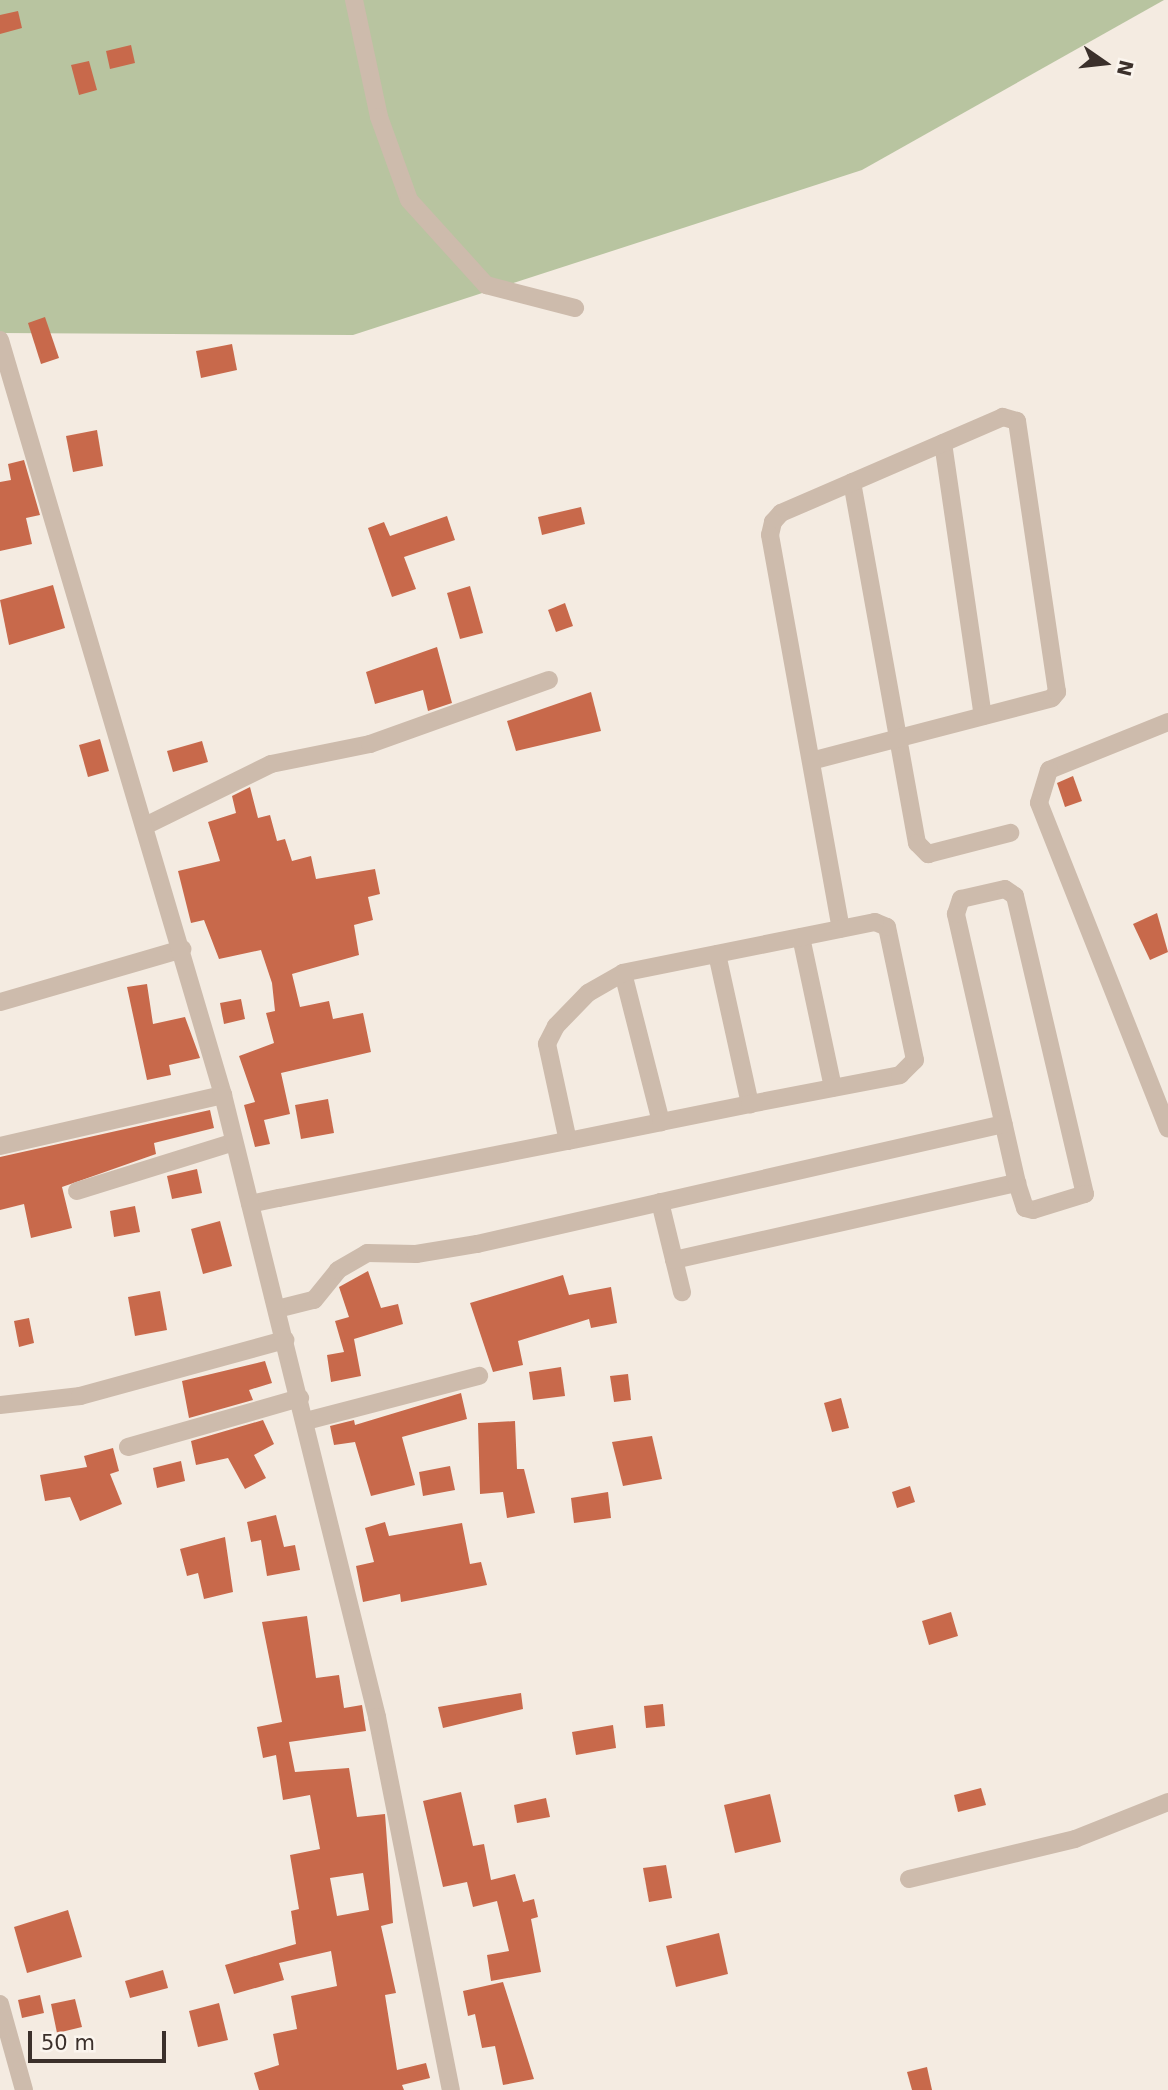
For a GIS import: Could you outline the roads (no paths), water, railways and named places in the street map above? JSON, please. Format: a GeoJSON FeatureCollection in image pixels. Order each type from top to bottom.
{"type":"FeatureCollection","features":[{"type":"Feature","properties":{"kind":"street"},"geometry":{"type":"LineString","coordinates":[[354,0],[379,117],[410,200],[486,285],[575,308]]}},
{"type":"Feature","properties":{"kind":"street"},"geometry":{"type":"LineString","coordinates":[[0,340],[147,825],[223,1095],[306,1421],[377,1717],[451,2090]]}},
{"type":"Feature","properties":{"kind":"street"},"geometry":{"type":"LineString","coordinates":[[811,761],[1052,698],[1059,684],[1017,421],[1003,417],[781,513],[770,535],[841,929]]}},
{"type":"Feature","properties":{"kind":"street"},"geometry":{"type":"LineString","coordinates":[[943,443],[983,716]]}},
{"type":"Feature","properties":{"kind":"street"},"geometry":{"type":"LineString","coordinates":[[852,482],[897,739],[921,851],[928,854],[1010,833]]}},
{"type":"Feature","properties":{"kind":"street"},"geometry":{"type":"LineString","coordinates":[[147,825],[271,764],[370,744],[549,680]]}},
{"type":"Feature","properties":{"kind":"street"},"geometry":{"type":"LineString","coordinates":[[1168,722],[1049,771],[1039,803],[1168,1128]]}},
{"type":"Feature","properties":{"kind":"street"},"geometry":{"type":"LineString","coordinates":[[1005,889],[1015,896],[1084,1194],[1033,1210],[1025,1208],[1004,1124],[956,905],[961,899],[1005,889]]}},
{"type":"Feature","properties":{"kind":"street"},"geometry":{"type":"LineString","coordinates":[[250,1204],[568,1141],[750,1104],[900,1075],[915,1060],[892,934],[875,922],[623,973],[588,993],[556,1026],[547,1044],[568,1141]]}},
{"type":"Feature","properties":{"kind":"street"},"geometry":{"type":"LineString","coordinates":[[801,937],[833,1088]]}},
{"type":"Feature","properties":{"kind":"street"},"geometry":{"type":"LineString","coordinates":[[0,1002],[182,949]]}},
{"type":"Feature","properties":{"kind":"street"},"geometry":{"type":"LineString","coordinates":[[717,954],[750,1104]]}},
{"type":"Feature","properties":{"kind":"street"},"geometry":{"type":"LineString","coordinates":[[623,973],[661,1122]]}},
{"type":"Feature","properties":{"kind":"street"},"geometry":{"type":"LineString","coordinates":[[0,1146],[223,1095]]}},
{"type":"Feature","properties":{"kind":"street"},"geometry":{"type":"LineString","coordinates":[[277,1309],[314,1300],[338,1270],[367,1253],[416,1254],[477,1244],[1004,1124]]}},
{"type":"Feature","properties":{"kind":"street"},"geometry":{"type":"LineString","coordinates":[[77,1191],[234,1142]]}},
{"type":"Feature","properties":{"kind":"street"},"geometry":{"type":"LineString","coordinates":[[674,1260],[1017,1183]]}},
{"type":"Feature","properties":{"kind":"street"},"geometry":{"type":"LineString","coordinates":[[660,1202],[681,1292]]}},
{"type":"Feature","properties":{"kind":"street"},"geometry":{"type":"LineString","coordinates":[[0,1405],[79,1396],[285,1340]]}},
{"type":"Feature","properties":{"kind":"street"},"geometry":{"type":"LineString","coordinates":[[306,1421],[479,1376]]}},
{"type":"Feature","properties":{"kind":"street"},"geometry":{"type":"LineString","coordinates":[[128,1447],[300,1398]]}},
{"type":"Feature","properties":{"kind":"street"},"geometry":{"type":"LineString","coordinates":[[909,1879],[1076,1839],[1168,1802]]}},
{"type":"Feature","properties":{"kind":"street"},"geometry":{"type":"LineString","coordinates":[[0,2004],[24,2090]]}}]}
